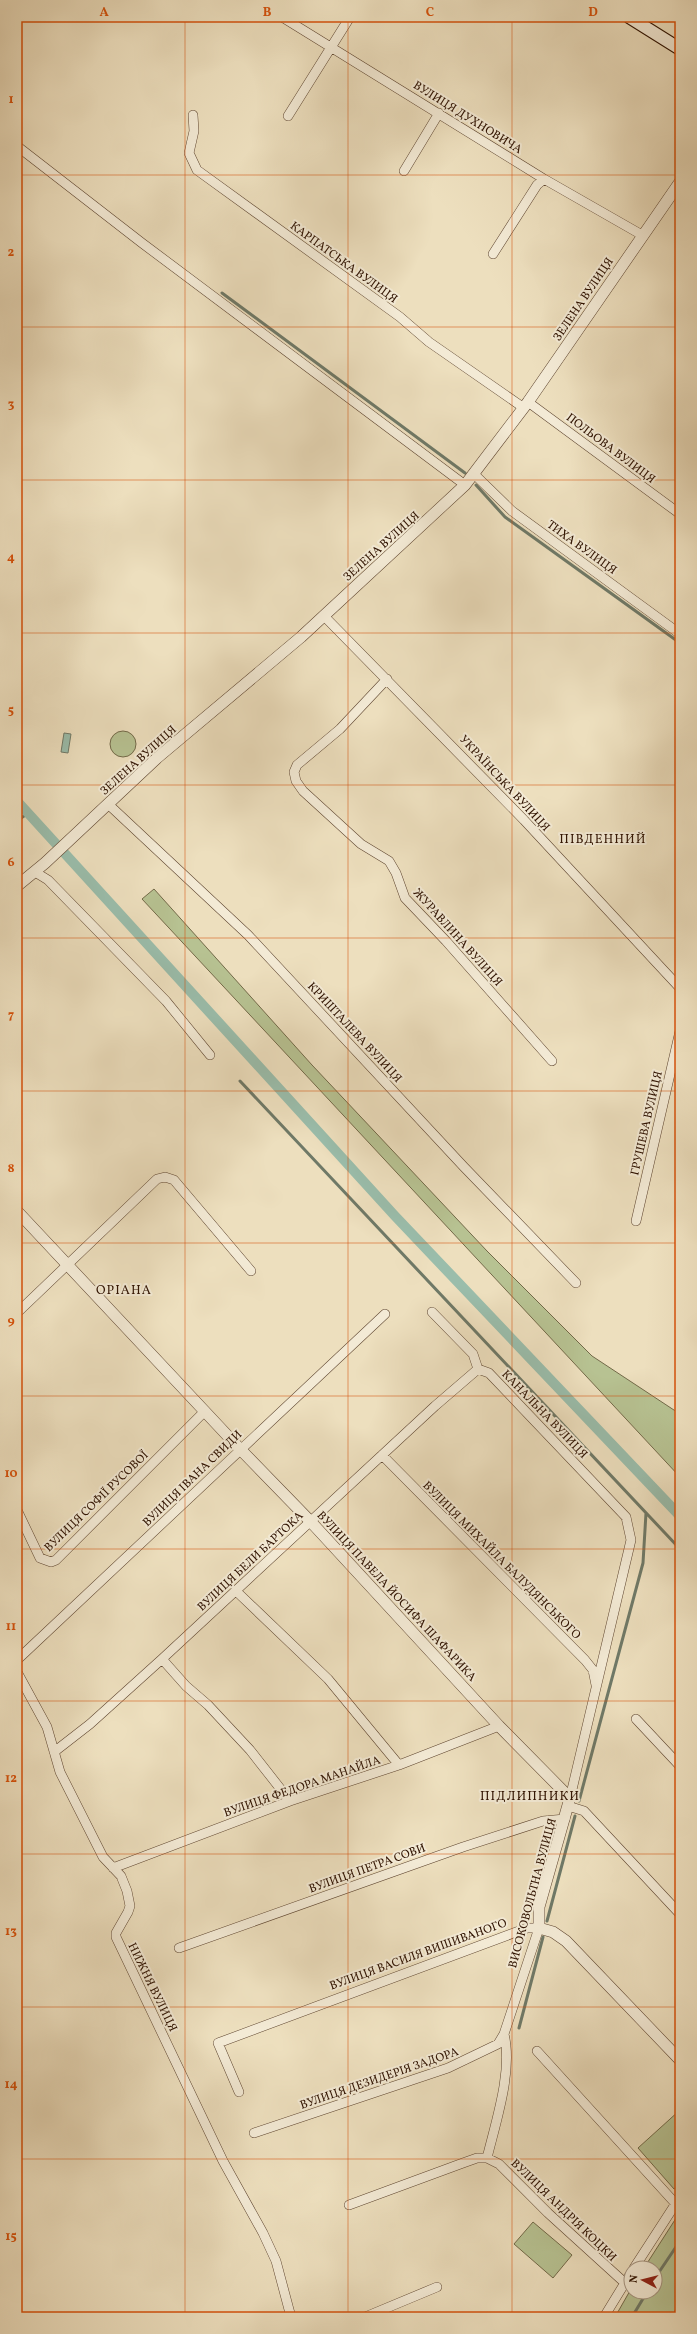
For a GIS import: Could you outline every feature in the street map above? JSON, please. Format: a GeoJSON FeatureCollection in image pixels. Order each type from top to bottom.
{"type":"FeatureCollection","features":[{"type":"Feature","properties":{"kind":"main road"},"geometry":{"type":"LineString","coordinates":[[629,17],[680,49]]}},
{"type":"Feature","properties":{"kind":"street","name":"ВУЛИЦЯ ДУХНОВИЧА"},"geometry":{"type":"LineString","coordinates":[[282,17],[332,46],[544,179],[642,235]]}},
{"type":"Feature","properties":{"kind":"street"},"geometry":{"type":"LineString","coordinates":[[288,116],[350,17]]}},
{"type":"Feature","properties":{"kind":"street"},"geometry":{"type":"LineString","coordinates":[[404,171],[440,113]]}},
{"type":"Feature","properties":{"kind":"street","name":"КАРПАТСЬКА ВУЛИЦЯ"},"geometry":{"type":"LineString","coordinates":[[193,115],[194,131],[189,153],[197,170],[400,317],[429,342],[526,405]]}},
{"type":"Feature","properties":{"kind":"street"},"geometry":{"type":"LineString","coordinates":[[17,146],[142,243],[465,485]]}},
{"type":"Feature","properties":{"kind":"street"},"geometry":{"type":"LineString","coordinates":[[493,254],[537,186],[544,179]]}},
{"type":"Feature","properties":{"kind":"street","name":"ЗЕЛЕНА ВУЛИЦЯ"},"geometry":{"type":"LineString","coordinates":[[17,886],[35,872],[157,758],[267,667],[324,616],[465,485],[526,405],[680,182]]}},
{"type":"Feature","properties":{"kind":"street","name":"ПОЛЬОВА ВУЛИЦЯ"},"geometry":{"type":"LineString","coordinates":[[526,405],[680,514]]}},
{"type":"Feature","properties":{"kind":"street","name":"ТИХА ВУЛИЦЯ"},"geometry":{"type":"LineString","coordinates":[[474,474],[512,511],[680,634]]}},
{"type":"Feature","properties":{"kind":"street","name":"УКРАЇНСЬКА ВУЛИЦЯ"},"geometry":{"type":"LineString","coordinates":[[324,616],[519,814],[680,988]]}},
{"type":"Feature","properties":{"kind":"street","name":"ЖУРАВЛИНА ВУЛИЦЯ"},"geometry":{"type":"LineString","coordinates":[[386,679],[340,729],[296,765],[294,772],[296,781],[314,803],[362,844],[389,861],[396,873],[405,898],[446,941],[552,1061]]}},
{"type":"Feature","properties":{"kind":"street","name":"КРИШТАЛЕВА ВУЛИЦЯ"},"geometry":{"type":"LineString","coordinates":[[108,804],[248,936],[464,1167],[576,1283]]}},
{"type":"Feature","properties":{"kind":"street"},"geometry":{"type":"LineString","coordinates":[[35,872],[48,880],[166,1001],[210,1055]]}},
{"type":"Feature","properties":{"kind":"street","name":"ГРУШЕВА ВУЛИЦЯ"},"geometry":{"type":"LineString","coordinates":[[636,1221],[680,1031]]}},
{"type":"Feature","properties":{"kind":"street"},"geometry":{"type":"LineString","coordinates":[[17,1313],[157,1180],[165,1177],[174,1180],[251,1271]]}},
{"type":"Feature","properties":{"kind":"street","name":"ВУЛИЦЯ ПАВЕЛА ЙОСИФА ШАФАРИКА"},"geometry":{"type":"LineString","coordinates":[[17,1211],[66,1265],[311,1522],[569,1802],[584,1811],[680,1914]]}},
{"type":"Feature","properties":{"kind":"street"},"geometry":{"type":"LineString","coordinates":[[432,1312],[473,1354],[478,1369]]}},
{"type":"Feature","properties":{"kind":"street","name":"ВУЛИЦЯ ІВАНА СВИДИ"},"geometry":{"type":"LineString","coordinates":[[17,1660],[384,1314]]}},
{"type":"Feature","properties":{"kind":"street","name":"ВУЛИЦЯ БЕЛИ БАРТОКА"},"geometry":{"type":"LineString","coordinates":[[54,1752],[90,1724],[162,1659],[382,1455],[478,1369]]}},
{"type":"Feature","properties":{"kind":"street","name":"КАНАЛЬНА ВУЛИЦЯ"},"geometry":{"type":"LineString","coordinates":[[478,1369],[489,1373],[626,1517]]}},
{"type":"Feature","properties":{"kind":"street","name":"ВУЛИЦЯ СОФІЇ РУСОВОЇ"},"geometry":{"type":"LineString","coordinates":[[17,1510],[40,1558],[50,1562],[56,1560],[205,1411]]}},
{"type":"Feature","properties":{"kind":"street","name":"ВУЛИЦЯ МИХАЙЛА БАЛУДЯНСЬКОГО"},"geometry":{"type":"LineString","coordinates":[[382,1455],[585,1660],[592,1670],[597,1686]]}},
{"type":"Feature","properties":{"kind":"street","name":"ВИСОКОВОЛЬТНА ВУЛИЦЯ"},"geometry":{"type":"LineString","coordinates":[[487,2158],[498,2111],[506,2059],[507,2046],[504,2034],[539,1928],[539,1908],[565,1819],[631,1540],[626,1517]]}},
{"type":"Feature","properties":{"kind":"street"},"geometry":{"type":"LineString","coordinates":[[236,1591],[328,1679],[399,1765]]}},
{"type":"Feature","properties":{"kind":"street"},"geometry":{"type":"LineString","coordinates":[[162,1659],[186,1686],[208,1705],[250,1750],[290,1801]]}},
{"type":"Feature","properties":{"kind":"street","name":"НИЖНЯ ВУЛИЦЯ"},"geometry":{"type":"LineString","coordinates":[[17,1672],[47,1727],[60,1772],[103,1857],[121,1876],[130,1906],[116,1937],[223,2161],[263,2233],[276,2261],[291,2317]]}},
{"type":"Feature","properties":{"kind":"street"},"geometry":{"type":"LineString","coordinates":[[636,1719],[680,1766]]}},
{"type":"Feature","properties":{"kind":"street","name":"ВУЛИЦЯ ФЕДОРА МАНАЙЛА"},"geometry":{"type":"LineString","coordinates":[[112,1868],[290,1801],[399,1765],[499,1726]]}},
{"type":"Feature","properties":{"kind":"street","name":"ВУЛИЦЯ ПЕТРА СОВИ"},"geometry":{"type":"LineString","coordinates":[[180,1948],[462,1847],[550,1819],[565,1819]]}},
{"type":"Feature","properties":{"kind":"street","name":"ВУЛИЦЯ ВАСИЛЯ ВИШИВАНОГО"},"geometry":{"type":"LineString","coordinates":[[239,2092],[218,2044],[527,1928],[539,1928],[553,1932],[566,1941],[623,1998],[680,2060]]}},
{"type":"Feature","properties":{"kind":"street","name":"ВУЛИЦЯ ДЕЗИДЕРІЯ ЗАДОРА"},"geometry":{"type":"LineString","coordinates":[[254,2133],[448,2068],[498,2044],[504,2034]]}},
{"type":"Feature","properties":{"kind":"street"},"geometry":{"type":"LineString","coordinates":[[537,2051],[678,2200],[639,2260]]}},
{"type":"Feature","properties":{"kind":"street"},"geometry":{"type":"LineString","coordinates":[[349,2205],[463,2163],[478,2158],[487,2158]]}},
{"type":"Feature","properties":{"kind":"street","name":"ВУЛИЦЯ АНДРІЯ КОЦКИ"},"geometry":{"type":"LineString","coordinates":[[487,2158],[508,2171],[548,2213],[623,2281]]}},
{"type":"Feature","properties":{"kind":"street"},"geometry":{"type":"LineString","coordinates":[[604,2317],[623,2286]]}},
{"type":"Feature","properties":{"kind":"street"},"geometry":{"type":"LineString","coordinates":[[365,2317],[437,2287]]}},
{"type":"Feature","properties":{"kind":"shaded area"},"geometry":{"type":"Polygon","coordinates":[[[123,731],[132,735],[136,744],[132,753],[123,757],[114,753],[110,744],[114,735],[123,731]]]}},
{"type":"Feature","properties":{"kind":"shaded area"},"geometry":{"type":"Polygon","coordinates":[[[64,733],[71,734],[68,753],[61,752],[64,733]]]}},
{"type":"Feature","properties":{"kind":"shaded area"},"geometry":{"type":"Polygon","coordinates":[[[154,889],[312,1065],[487,1251],[592,1356],[680,1414],[680,1477],[142,899],[154,889]]]}},
{"type":"Feature","properties":{"kind":"shaded area"},"geometry":{"type":"Polygon","coordinates":[[[680,2110],[680,2187],[674,2189],[638,2148],[680,2110]]]}},
{"type":"Feature","properties":{"kind":"shaded area"},"geometry":{"type":"Polygon","coordinates":[[[680,2212],[680,2303],[671,2317],[615,2317],[625,2300],[663,2300],[663,2260],[649,2260],[680,2212]]]}},
{"type":"Feature","properties":{"kind":"shaded area"},"geometry":{"type":"Polygon","coordinates":[[[533,2222],[572,2255],[553,2278],[514,2244],[533,2222]]]}},
{"type":"Feature","properties":{"kind":"waterway"},"geometry":{"type":"LineString","coordinates":[[222,293],[465,473]]}},
{"type":"Feature","properties":{"kind":"waterway"},"geometry":{"type":"LineString","coordinates":[[476,485],[505,517],[680,643]]}},
{"type":"Feature","properties":{"kind":"waterway"},"geometry":{"type":"LineString","coordinates":[[17,801],[395,1216],[680,1516]]}},
{"type":"Feature","properties":{"kind":"waterway"},"geometry":{"type":"LineString","coordinates":[[17,821],[28,813]]}},
{"type":"Feature","properties":{"kind":"waterway"},"geometry":{"type":"LineString","coordinates":[[240,1081],[680,1549]]}},
{"type":"Feature","properties":{"kind":"waterway"},"geometry":{"type":"LineString","coordinates":[[579,1801],[643,1563],[646,1513]]}},
{"type":"Feature","properties":{"kind":"waterway"},"geometry":{"type":"LineString","coordinates":[[547,1921],[575,1816]]}},
{"type":"Feature","properties":{"kind":"waterway"},"geometry":{"type":"LineString","coordinates":[[519,2028],[543,1937]]}},
{"type":"Feature","properties":{"kind":"waterway"},"geometry":{"type":"LineString","coordinates":[[663,2266],[680,2241]]}},
{"type":"Feature","properties":{"kind":"waterway"},"geometry":{"type":"LineString","coordinates":[[632,2317],[642,2300]]}},
{"type":"Feature","properties":{"kind":"district","name":"ПІВДЕННИЙ"},"geometry":{"type":"Point","coordinates":[603,838]}},
{"type":"Feature","properties":{"kind":"district","name":"ОРІАНА"},"geometry":{"type":"Point","coordinates":[124,1289]}},
{"type":"Feature","properties":{"kind":"district","name":"ПІДЛИПНИКИ"},"geometry":{"type":"Point","coordinates":[530,1795]}}]}
